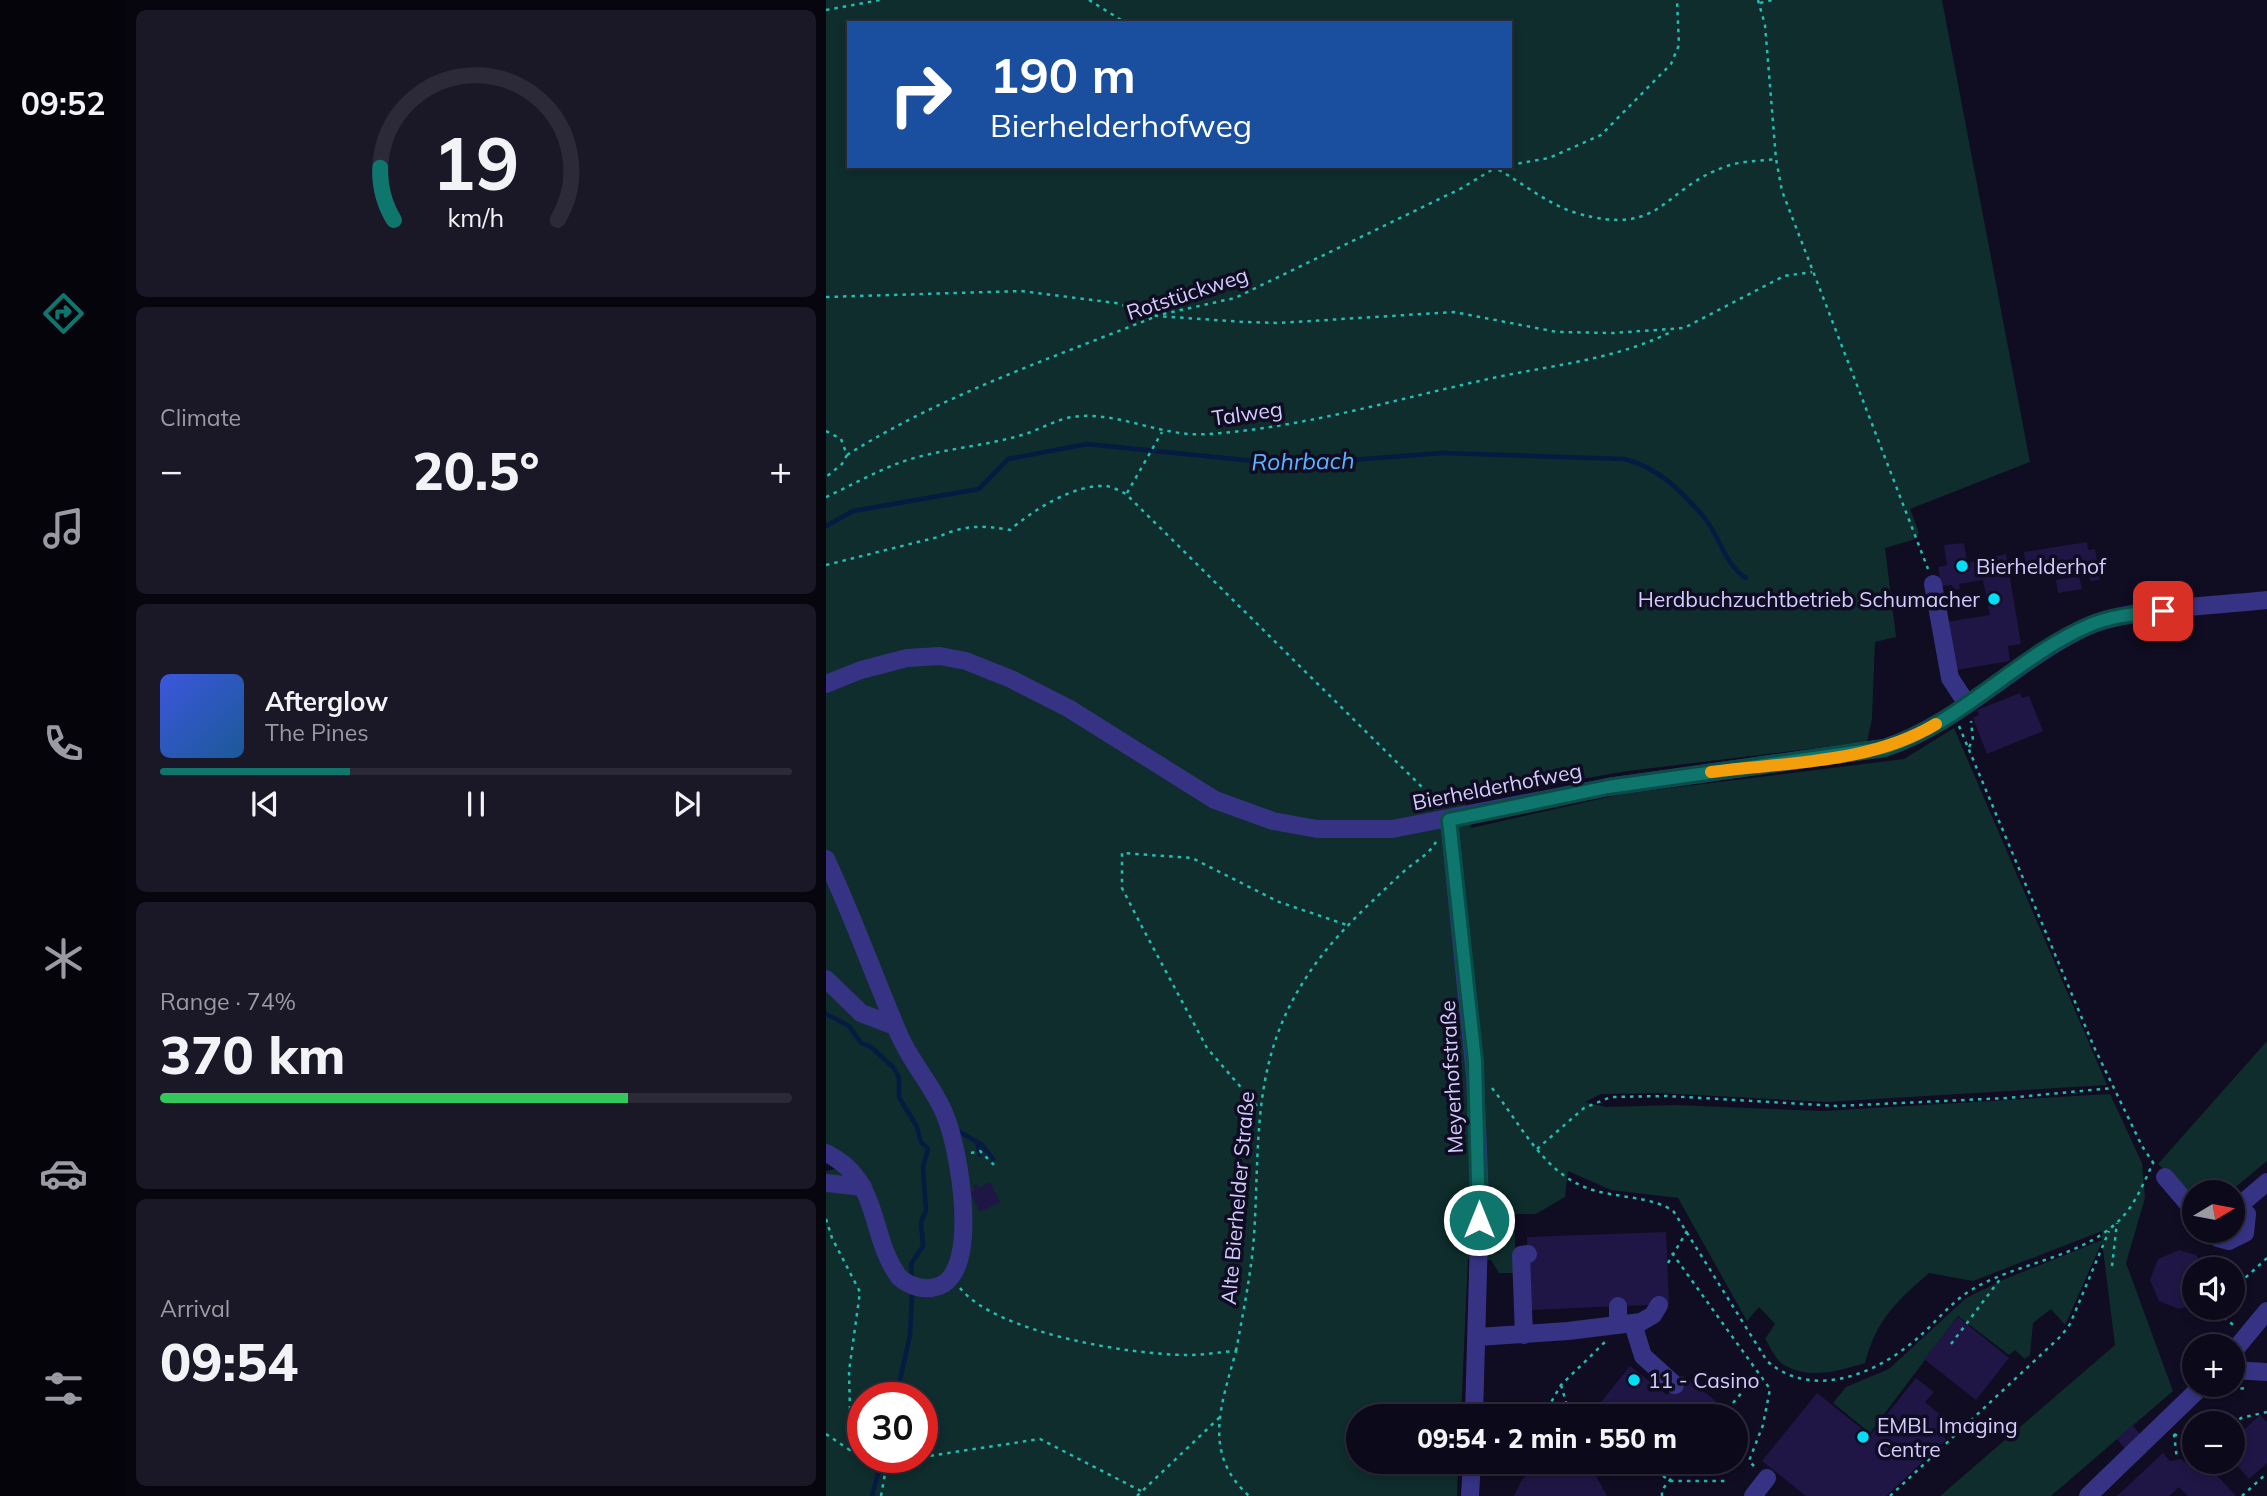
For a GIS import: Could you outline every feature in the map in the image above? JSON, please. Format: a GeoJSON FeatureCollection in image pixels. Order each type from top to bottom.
{"type":"FeatureCollection","features":[{"type":"Feature","properties":{"kind":"street"},"geometry":{"type":"LineString","coordinates":[[1933,584],[1950,678],[1965,711]]}},
{"type":"Feature","properties":{"kind":"street","name":"Bierhelderhofweg"},"geometry":{"type":"LineString","coordinates":[[826,684],[861,670],[907,658],[932,656],[958,659],[996,672],[1043,694],[1198,792],[1254,816],[1291,825],[1356,831],[1392,829],[1608,787],[1867,752],[1903,742],[1965,711],[2050,648],[2100,622],[2127,615],[2267,600]]}},
{"type":"Feature","properties":{"kind":"street","name":"Meyerhofstraße"},"geometry":{"type":"LineString","coordinates":[[1449,820],[1475,1076],[1480,1199],[1475,1404]]}},
{"type":"Feature","properties":{"kind":"street"},"geometry":{"type":"LineString","coordinates":[[826,859],[857,922],[895,1026],[942,1107],[957,1156],[962,1249],[960,1263],[953,1276],[936,1287],[925,1288],[914,1286],[899,1277],[863,1186],[845,1164],[826,1153]]}},
{"type":"Feature","properties":{"kind":"street"},"geometry":{"type":"LineString","coordinates":[[826,979],[860,1013],[895,1026]]}},
{"type":"Feature","properties":{"kind":"street"},"geometry":{"type":"LineString","coordinates":[[2165,1177],[2182,1197]]}},
{"type":"Feature","properties":{"kind":"street"},"geometry":{"type":"LineString","coordinates":[[2245,1198],[2267,1182]]}},
{"type":"Feature","properties":{"kind":"street"},"geometry":{"type":"LineString","coordinates":[[826,1183],[863,1186]]}},
{"type":"Feature","properties":{"kind":"street"},"geometry":{"type":"LineString","coordinates":[[1524,1335],[1526,1294],[1521,1255],[1528,1254]]}},
{"type":"Feature","properties":{"kind":"street"},"geometry":{"type":"LineString","coordinates":[[1478,1337],[1620,1325],[1648,1319],[1659,1305]]}},
{"type":"Feature","properties":{"kind":"street"},"geometry":{"type":"LineString","coordinates":[[1618,1306],[1620,1325],[1643,1356],[1675,1385]]}},
{"type":"Feature","properties":{"kind":"street"},"geometry":{"type":"LineString","coordinates":[[2245,1337],[2267,1311]]}},
{"type":"Feature","properties":{"kind":"street"},"geometry":{"type":"LineString","coordinates":[[2245,1371],[2267,1372]]}},
{"type":"Feature","properties":{"kind":"street"},"geometry":{"type":"LineString","coordinates":[[2088,1496],[2169,1429],[2203,1397]]}},
{"type":"Feature","properties":{"kind":"street"},"geometry":{"type":"LineString","coordinates":[[1470,1496],[1471,1474]]}},
{"type":"Feature","properties":{"kind":"street"},"geometry":{"type":"LineString","coordinates":[[1753,1496],[1767,1478]]}},
{"type":"Feature","properties":{"kind":"path"},"geometry":{"type":"LineString","coordinates":[[826,10],[880,0]]}},
{"type":"Feature","properties":{"kind":"path"},"geometry":{"type":"LineString","coordinates":[[1088,0],[1123,21]]}},
{"type":"Feature","properties":{"kind":"path"},"geometry":{"type":"LineString","coordinates":[[1512,165],[1549,158],[1601,135],[1671,64],[1679,45],[1677,0]]}},
{"type":"Feature","properties":{"kind":"path"},"geometry":{"type":"LineString","coordinates":[[1772,0],[1759,2],[1765,25],[1776,159],[1782,191],[1933,584]]}},
{"type":"Feature","properties":{"kind":"path"},"geometry":{"type":"LineString","coordinates":[[1495,168],[1536,194],[1575,212],[1623,222],[1657,212],[1700,180],[1728,165],[1776,159]]}},
{"type":"Feature","properties":{"kind":"path","name":"Rotstückweg"},"geometry":{"type":"LineString","coordinates":[[826,477],[842,464],[846,455],[884,433],[1029,366],[1157,316],[1235,298],[1460,189],[1492,168]]}},
{"type":"Feature","properties":{"kind":"path"},"geometry":{"type":"LineString","coordinates":[[826,297],[863,293],[1021,291],[1116,303],[1157,316],[1279,323],[1454,312],[1557,332],[1613,333],[1676,329],[1692,325],[1784,276],[1812,272]]}},
{"type":"Feature","properties":{"kind":"path","name":"Talweg"},"geometry":{"type":"LineString","coordinates":[[826,497],[915,457],[1022,435],[1073,416],[1139,425],[1162,432],[1206,435],[1288,424],[1485,379],[1596,360],[1637,348],[1676,329]]}},
{"type":"Feature","properties":{"kind":"path"},"geometry":{"type":"LineString","coordinates":[[826,430],[841,439],[846,455]]}},
{"type":"Feature","properties":{"kind":"path"},"geometry":{"type":"LineString","coordinates":[[1126,494],[1162,432]]}},
{"type":"Feature","properties":{"kind":"path"},"geometry":{"type":"LineString","coordinates":[[826,565],[967,527],[980,525],[1010,530],[1025,516],[1091,487],[1108,486],[1126,494],[1436,799],[1449,820]]}},
{"type":"Feature","properties":{"kind":"path"},"geometry":{"type":"LineString","coordinates":[[1965,711],[1969,747],[2048,945],[2113,1088],[2153,1163],[2165,1177]]}},
{"type":"Feature","properties":{"kind":"path"},"geometry":{"type":"LineString","coordinates":[[1965,711],[1971,723],[1973,740],[1969,747]]}},
{"type":"Feature","properties":{"kind":"path","name":"Alte Bierhelder Straße"},"geometry":{"type":"LineString","coordinates":[[1249,1496],[1230,1475],[1221,1457],[1221,1416],[1236,1351],[1254,1240],[1259,1108],[1266,1068],[1284,1016],[1318,959],[1347,925],[1402,872],[1430,852],[1449,820]]}},
{"type":"Feature","properties":{"kind":"path"},"geometry":{"type":"LineString","coordinates":[[1259,1108],[1207,1048],[1189,1015],[1122,888],[1122,853],[1192,858],[1279,902],[1347,925]]}},
{"type":"Feature","properties":{"kind":"path"},"geometry":{"type":"LineString","coordinates":[[1475,1076],[1490,1085],[1537,1149],[1584,1187],[1666,1206],[1686,1231],[1767,1361],[1787,1376],[1811,1382],[1845,1377],[1874,1367],[1921,1336],[1972,1290],[2109,1231]]}},
{"type":"Feature","properties":{"kind":"path"},"geometry":{"type":"LineString","coordinates":[[1537,1149],[1572,1116],[1598,1100],[1611,1097],[1666,1096],[1837,1106],[2007,1098],[2113,1088]]}},
{"type":"Feature","properties":{"kind":"path"},"geometry":{"type":"LineString","coordinates":[[957,1156],[980,1151],[995,1166]]}},
{"type":"Feature","properties":{"kind":"path"},"geometry":{"type":"LineString","coordinates":[[1890,1496],[2061,1336],[2070,1324],[2109,1231],[2127,1212],[2153,1163]]}},
{"type":"Feature","properties":{"kind":"path"},"geometry":{"type":"LineString","coordinates":[[826,1219],[832,1238],[860,1292],[849,1382]]}},
{"type":"Feature","properties":{"kind":"path"},"geometry":{"type":"LineString","coordinates":[[2112,1266],[2117,1223]]}},
{"type":"Feature","properties":{"kind":"path"},"geometry":{"type":"LineString","coordinates":[[1668,1264],[1686,1231]]}},
{"type":"Feature","properties":{"kind":"path"},"geometry":{"type":"LineString","coordinates":[[1672,1254],[1761,1376],[1771,1395],[1749,1461],[1767,1478]]}},
{"type":"Feature","properties":{"kind":"path"},"geometry":{"type":"LineString","coordinates":[[2245,1278],[2267,1258]]}},
{"type":"Feature","properties":{"kind":"path"},"geometry":{"type":"LineString","coordinates":[[1951,1344],[2003,1275]]}},
{"type":"Feature","properties":{"kind":"path"},"geometry":{"type":"LineString","coordinates":[[953,1276],[976,1303],[1027,1329],[1142,1351],[1186,1355],[1236,1351]]}},
{"type":"Feature","properties":{"kind":"path"},"geometry":{"type":"LineString","coordinates":[[2227,1320],[2247,1335]]}},
{"type":"Feature","properties":{"kind":"path"},"geometry":{"type":"LineString","coordinates":[[1550,1404],[1561,1385],[1620,1325]]}},
{"type":"Feature","properties":{"kind":"path"},"geometry":{"type":"LineString","coordinates":[[1732,1404],[1761,1376]]}},
{"type":"Feature","properties":{"kind":"path"},"geometry":{"type":"LineString","coordinates":[[1561,1385],[1567,1404]]}},
{"type":"Feature","properties":{"kind":"path"},"geometry":{"type":"LineString","coordinates":[[2245,1388],[2249,1388]]}},
{"type":"Feature","properties":{"kind":"path"},"geometry":{"type":"LineString","coordinates":[[2245,1417],[2267,1412]]}},
{"type":"Feature","properties":{"kind":"path"},"geometry":{"type":"LineString","coordinates":[[1137,1496],[1221,1416]]}},
{"type":"Feature","properties":{"kind":"path"},"geometry":{"type":"LineString","coordinates":[[2169,1429],[2182,1426]]}},
{"type":"Feature","properties":{"kind":"path"},"geometry":{"type":"LineString","coordinates":[[2169,1429],[2182,1438]]}},
{"type":"Feature","properties":{"kind":"path"},"geometry":{"type":"LineString","coordinates":[[2169,1429],[2177,1459]]}},
{"type":"Feature","properties":{"kind":"path"},"geometry":{"type":"LineString","coordinates":[[826,1434],[847,1448]]}},
{"type":"Feature","properties":{"kind":"path"},"geometry":{"type":"LineString","coordinates":[[938,1454],[1041,1439],[1141,1491]]}},
{"type":"Feature","properties":{"kind":"path"},"geometry":{"type":"LineString","coordinates":[[881,1496],[885,1473]]}},
{"type":"Feature","properties":{"kind":"path"},"geometry":{"type":"LineString","coordinates":[[2242,1496],[2267,1473]]}},
{"type":"Feature","properties":{"kind":"path"},"geometry":{"type":"LineString","coordinates":[[1662,1496],[1662,1490],[1675,1474]]}},
{"type":"Feature","properties":{"kind":"path"},"geometry":{"type":"LineString","coordinates":[[1663,1476],[1670,1481],[1727,1481]]}},
{"type":"Feature","properties":{"kind":"green space"},"geometry":{"type":"Polygon","coordinates":[[[826,0],[1942,0],[2030,462],[1910,509],[1919,533],[1913,540],[1885,548],[1896,637],[1875,642],[1872,719],[1867,742],[1628,771],[1464,799],[1471,828],[1622,794],[1904,759],[1954,728],[2107,1085],[1827,1102],[1658,1093],[1601,1094],[1585,1102],[1606,1107],[1675,1105],[1822,1111],[2110,1094],[2142,1163],[2145,1198],[2126,1263],[2173,1391],[2051,1496],[1940,1496],[2115,1345],[2102,1242],[2065,1325],[2051,1309],[2033,1323],[2030,1355],[2025,1359],[2015,1350],[2009,1355],[1958,1316],[1870,1433],[1833,1403],[1846,1387],[1889,1369],[1966,1298],[2005,1279],[2102,1240],[2102,1231],[1973,1281],[1929,1273],[1889,1312],[1875,1335],[1865,1363],[1824,1373],[1804,1372],[1784,1365],[1776,1357],[1765,1339],[1775,1324],[1759,1307],[1747,1321],[1678,1198],[1611,1190],[1568,1171],[1565,1197],[1536,1214],[1514,1214],[1516,1273],[1499,1273],[1491,1260],[1468,1259],[1462,1404],[1346,1404],[1346,1474],[1458,1474],[1457,1496],[826,1496],[826,1171],[835,1169],[826,1162],[826,0]]]}},
{"type":"Feature","properties":{"kind":"green space"},"geometry":{"type":"Polygon","coordinates":[[[2267,1041],[2267,1161],[2244,1180],[2182,1180],[2182,1187],[2158,1164],[2267,1041]]]}},
{"type":"Feature","properties":{"kind":"building"},"geometry":{"type":"Polygon","coordinates":[[[2087,542],[2088,550],[2095,549],[2100,580],[2090,581],[2087,561],[2027,571],[2024,552],[2087,542]]]}},
{"type":"Feature","properties":{"kind":"building"},"geometry":{"type":"Polygon","coordinates":[[[1964,543],[1967,563],[2006,554],[2021,644],[2008,646],[2010,661],[1956,670],[1946,622],[1990,615],[1983,580],[1959,584],[1960,589],[1953,590],[1952,585],[1941,586],[1938,567],[1947,565],[1944,545],[1964,543]]]}},
{"type":"Feature","properties":{"kind":"building"},"geometry":{"type":"Polygon","coordinates":[[[2079,576],[2082,589],[2058,593],[2056,580],[2079,576]]]}},
{"type":"Feature","properties":{"kind":"building"},"geometry":{"type":"Polygon","coordinates":[[[2020,693],[2022,698],[2029,696],[2043,731],[1987,754],[1973,718],[1979,715],[1977,710],[2020,693]]]}},
{"type":"Feature","properties":{"kind":"building"},"geometry":{"type":"Polygon","coordinates":[[[990,1182],[1000,1202],[980,1212],[970,1193],[975,1190],[973,1186],[977,1184],[979,1188],[990,1182]]]}},
{"type":"Feature","properties":{"kind":"building"},"geometry":{"type":"Polygon","coordinates":[[[1666,1232],[1669,1304],[1530,1310],[1527,1237],[1666,1232]]]}},
{"type":"Feature","properties":{"kind":"building"},"geometry":{"type":"Polygon","coordinates":[[[2179,1250],[2198,1257],[2182,1257],[2182,1308],[2159,1301],[2150,1280],[2158,1259],[2179,1250]]]}},
{"type":"Feature","properties":{"kind":"building"},"geometry":{"type":"Polygon","coordinates":[[[1958,1317],[2009,1358],[1976,1400],[1924,1359],[1958,1317]]]}},
{"type":"Feature","properties":{"kind":"building"},"geometry":{"type":"Polygon","coordinates":[[[1630,1366],[1667,1395],[1682,1375],[1716,1401],[1714,1404],[1600,1404],[1630,1366]]]}},
{"type":"Feature","properties":{"kind":"building","name":"EMBL Imaging Centre"},"geometry":{"type":"Polygon","coordinates":[[[1916,1378],[1934,1392],[1925,1402],[1945,1419],[1937,1429],[1946,1440],[1886,1496],[1806,1496],[1762,1461],[1817,1393],[1870,1435],[1916,1378]]]}},
{"type":"Feature","properties":{"kind":"building"},"geometry":{"type":"Polygon","coordinates":[[[2260,1415],[2267,1422],[2267,1463],[2249,1479],[2245,1474],[2245,1429],[2260,1415]]]}},
{"type":"Feature","properties":{"kind":"building"},"geometry":{"type":"Polygon","coordinates":[[[2132,1425],[2141,1435],[2126,1450],[2117,1439],[2132,1425]]]}},
{"type":"Feature","properties":{"kind":"building"},"geometry":{"type":"Polygon","coordinates":[[[2163,1453],[2170,1461],[2181,1459],[2182,1474],[2216,1474],[2236,1496],[2188,1496],[2179,1487],[2169,1496],[2117,1496],[2163,1453]]]}},
{"type":"Feature","properties":{"kind":"building"},"geometry":{"type":"Polygon","coordinates":[[[1528,1474],[1595,1474],[1607,1496],[1514,1496],[1528,1474]]]}},
{"type":"Feature","properties":{"kind":"waterway","name":"Rohrbach"},"geometry":{"type":"LineString","coordinates":[[826,526],[853,511],[979,489],[1008,459],[1087,444],[1254,461],[1272,466],[1442,453],[1624,459],[1658,474],[1686,498],[1709,524],[1732,565],[1746,578]]}},
{"type":"Feature","properties":{"kind":"waterway"},"geometry":{"type":"LineString","coordinates":[[826,1014],[849,1026],[861,1043],[871,1047],[894,1068],[899,1078],[899,1097],[917,1127],[921,1142],[928,1149],[923,1167],[926,1211],[921,1222],[923,1246],[911,1264],[912,1278]]}},
{"type":"Feature","properties":{"kind":"waterway"},"geometry":{"type":"LineString","coordinates":[[958,1131],[981,1144],[993,1159]]}},
{"type":"Feature","properties":{"kind":"waterway"},"geometry":{"type":"LineString","coordinates":[[977,1143],[980,1155]]}},
{"type":"Feature","properties":{"kind":"waterway"},"geometry":{"type":"LineString","coordinates":[[900,1382],[910,1335],[912,1295]]}},
{"type":"Feature","properties":{"kind":"waterway"},"geometry":{"type":"LineString","coordinates":[[872,1496],[879,1473]]}},
{"type":"Feature","properties":{"kind":"slow traffic"},"geometry":{"type":"LineString","coordinates":[[1711,772],[1867,752],[1903,742],[1936,724]]}},
{"type":"Feature","properties":{"kind":"place","name":"Bierhelderhof"},"geometry":{"type":"Point","coordinates":[1962,566]}},
{"type":"Feature","properties":{"kind":"place","name":"Herdbuchzuchtbetrieb Schumacher"},"geometry":{"type":"Point","coordinates":[1994,599]}},
{"type":"Feature","properties":{"kind":"place","name":"11 - Casino"},"geometry":{"type":"Point","coordinates":[1634,1380]}},
{"type":"Feature","properties":{"kind":"place","name":"EMBL Imaging Centre"},"geometry":{"type":"Point","coordinates":[1863,1437]}},
{"type":"Feature","properties":{"kind":"route"},"geometry":{"type":"LineString","coordinates":[[1479,1220],[1475,1061],[1449,820],[1608,787],[1858,754],[1884,748],[1918,735],[2082,629],[2117,617],[2163,611]]}}]}
